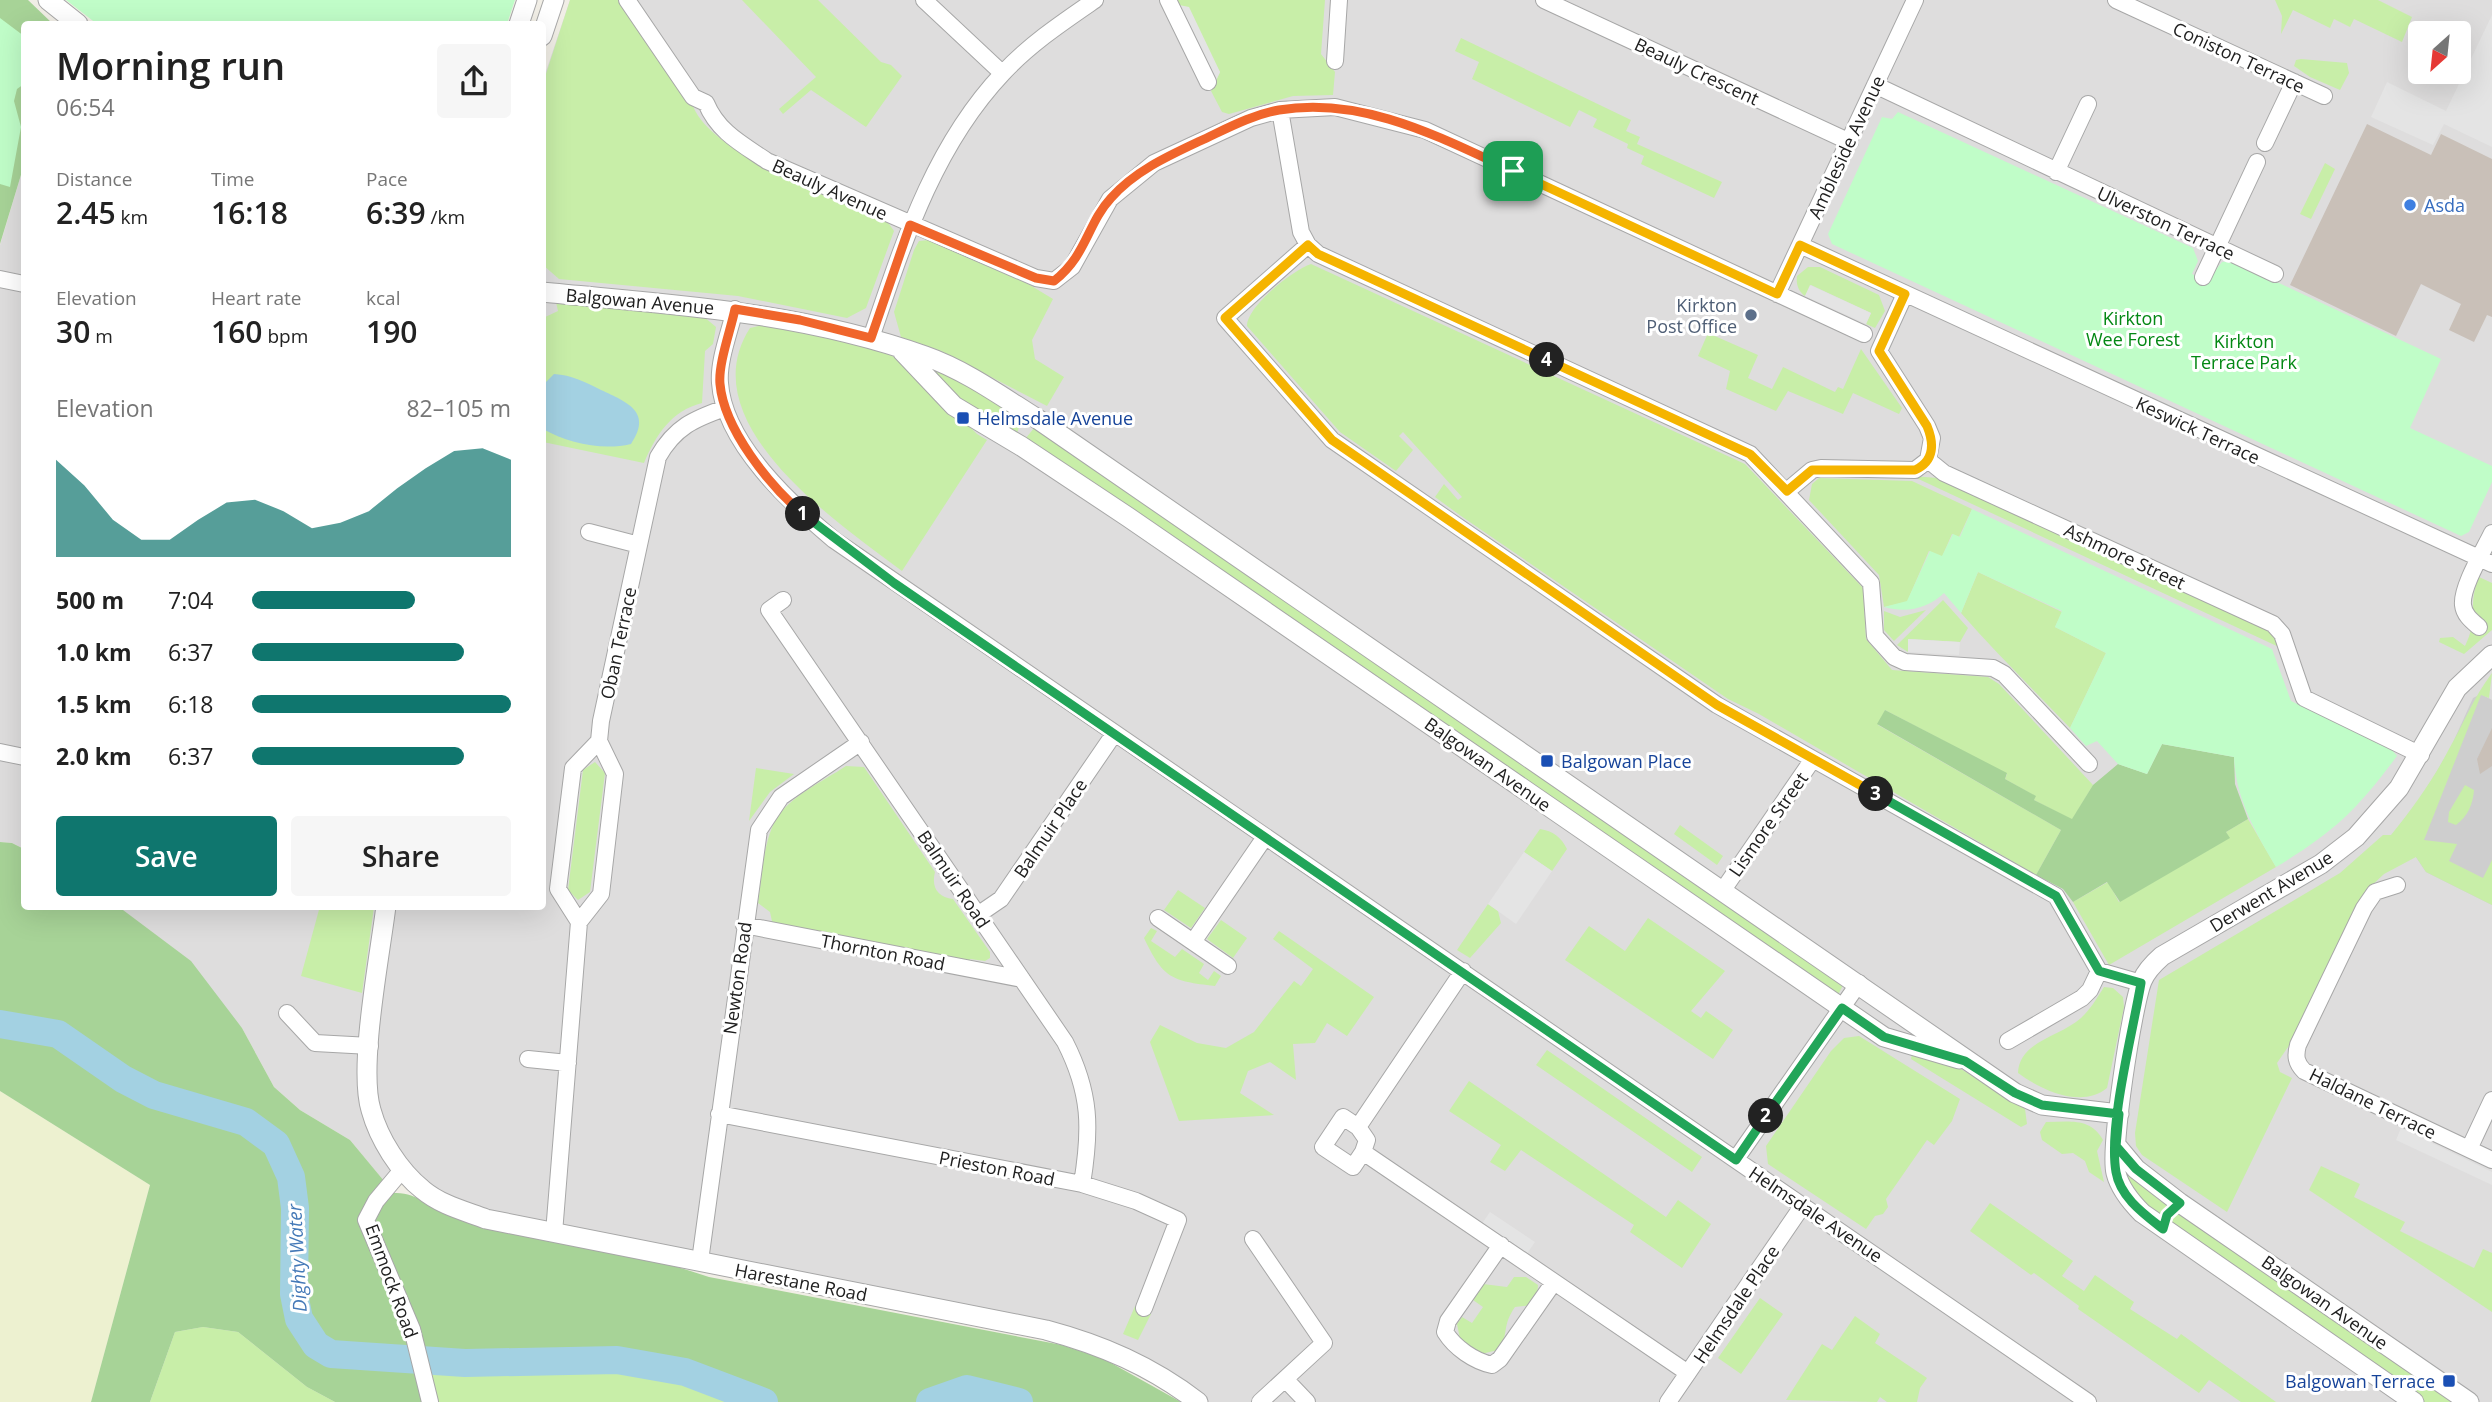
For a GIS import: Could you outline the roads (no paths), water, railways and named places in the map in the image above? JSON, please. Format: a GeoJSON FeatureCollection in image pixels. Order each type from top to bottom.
{"type":"FeatureCollection","features":[{"type":"Feature","properties":{"kind":"street"},"geometry":{"type":"LineString","coordinates":[[48,0],[74,21]]}},
{"type":"Feature","properties":{"kind":"street"},"geometry":{"type":"LineString","coordinates":[[520,21],[527,0]]}},
{"type":"Feature","properties":{"kind":"street"},"geometry":{"type":"LineString","coordinates":[[546,24],[554,0]]}},
{"type":"Feature","properties":{"kind":"street","name":"Beauly Avenue"},"geometry":{"type":"LineString","coordinates":[[627,0],[694,97],[706,103],[714,122],[729,136],[767,161],[1036,278],[1054,281],[1072,267],[1110,199],[1154,163],[1251,118],[1280,110],[1335,107],[1425,130],[1864,334]]}},
{"type":"Feature","properties":{"kind":"street"},"geometry":{"type":"LineString","coordinates":[[924,0],[1002,73]]}},
{"type":"Feature","properties":{"kind":"street"},"geometry":{"type":"LineString","coordinates":[[871,338],[910,225],[933,173],[953,140],[1002,73],[1046,34],[1095,0]]}},
{"type":"Feature","properties":{"kind":"street"},"geometry":{"type":"LineString","coordinates":[[1168,0],[1208,82]]}},
{"type":"Feature","properties":{"kind":"street"},"geometry":{"type":"LineString","coordinates":[[1335,61],[1339,0]]}},
{"type":"Feature","properties":{"kind":"street","name":"Beauly Crescent"},"geometry":{"type":"LineString","coordinates":[[1544,0],[1850,142]]}},
{"type":"Feature","properties":{"kind":"street","name":"Ambleside Avenue"},"geometry":{"type":"LineString","coordinates":[[1777,294],[1915,0]]}},
{"type":"Feature","properties":{"kind":"street","name":"Coniston Terrace"},"geometry":{"type":"LineString","coordinates":[[2116,0],[2323,96]]}},
{"type":"Feature","properties":{"kind":"street"},"geometry":{"type":"LineString","coordinates":[[2265,143],[2294,82]]}},
{"type":"Feature","properties":{"kind":"street","name":"Ulverston Terrace"},"geometry":{"type":"LineString","coordinates":[[1875,85],[2275,274]]}},
{"type":"Feature","properties":{"kind":"street"},"geometry":{"type":"LineString","coordinates":[[2056,172],[2088,104]]}},
{"type":"Feature","properties":{"kind":"street"},"geometry":{"type":"LineString","coordinates":[[1280,110],[1301,232],[1308,245],[1318,254],[1750,454],[1871,583],[1875,636],[1894,657],[1905,662],[1993,668],[2004,674],[2089,764]]}},
{"type":"Feature","properties":{"kind":"street"},"geometry":{"type":"LineString","coordinates":[[2203,277],[2257,162]]}},
{"type":"Feature","properties":{"kind":"street"},"geometry":{"type":"LineString","coordinates":[[1308,245],[1225,318],[1332,440],[1717,705],[2056,896],[2099,971],[2141,983]]}},
{"type":"Feature","properties":{"kind":"street","name":"Keswick Terrace"},"geometry":{"type":"LineString","coordinates":[[1800,245],[2486,562]]}},
{"type":"Feature","properties":{"kind":"street"},"geometry":{"type":"LineString","coordinates":[[0,279],[21,283]]}},
{"type":"Feature","properties":{"kind":"street","name":"Balgowan Avenue"},"geometry":{"type":"LineString","coordinates":[[546,292],[735,309],[800,320],[871,338],[925,356],[973,378],[1036,418],[1859,983],[1947,1044],[1965,1061],[2015,1093],[2042,1105],[2119,1114]]}},
{"type":"Feature","properties":{"kind":"street"},"geometry":{"type":"LineString","coordinates":[[1787,491],[1812,470],[1821,468],[1915,470],[1928,460],[1932,438],[1881,358],[1882,343],[1905,294]]}},
{"type":"Feature","properties":{"kind":"street","name":"Helmsdale Avenue"},"geometry":{"type":"LineString","coordinates":[[735,309],[720,381],[725,408],[740,440],[767,473],[797,509],[834,540],[1803,1205],[2078,1399]]}},
{"type":"Feature","properties":{"kind":"street","name":"Balgowan Avenue"},"geometry":{"type":"LineString","coordinates":[[901,350],[954,407],[1021,446],[1884,1037],[1965,1061]]}},
{"type":"Feature","properties":{"kind":"street","name":"Oban Terrace"},"geometry":{"type":"LineString","coordinates":[[599,741],[658,457],[667,442],[692,419],[725,408]]}},
{"type":"Feature","properties":{"kind":"street"},"geometry":{"type":"LineString","coordinates":[[1021,446],[1024,429],[1036,418]]}},
{"type":"Feature","properties":{"kind":"street","name":"Ashmore Street"},"geometry":{"type":"LineString","coordinates":[[1928,460],[1944,473],[2273,624],[2282,634],[2304,698],[2421,755]]}},
{"type":"Feature","properties":{"kind":"street"},"geometry":{"type":"LineString","coordinates":[[589,532],[639,545]]}},
{"type":"Feature","properties":{"kind":"street"},"geometry":{"type":"LineString","coordinates":[[2479,627],[2468,618],[2463,606],[2465,593],[2486,562],[2492,533]]}},
{"type":"Feature","properties":{"kind":"street","name":"Balmuir Road"},"geometry":{"type":"LineString","coordinates":[[783,600],[769,610],[979,914],[1065,1042],[1080,1071],[1089,1117],[1089,1140],[1082,1184]]}},
{"type":"Feature","properties":{"kind":"street","name":"Derwent Avenue"},"geometry":{"type":"LineString","coordinates":[[2116,1146],[2141,983],[2162,956],[2321,864],[2356,837],[2384,807],[2421,755],[2457,688],[2492,655]]}},
{"type":"Feature","properties":{"kind":"street","name":"Balmuir Place"},"geometry":{"type":"LineString","coordinates":[[979,914],[1001,900],[1114,734]]}},
{"type":"Feature","properties":{"kind":"street"},"geometry":{"type":"LineString","coordinates":[[554,1233],[579,922],[601,894],[615,774],[599,741],[573,768],[558,889],[579,922]]}},
{"type":"Feature","properties":{"kind":"street","name":"Newton Road"},"geometry":{"type":"LineString","coordinates":[[700,1261],[756,844],[767,813],[800,783],[861,742]]}},
{"type":"Feature","properties":{"kind":"street"},"geometry":{"type":"LineString","coordinates":[[0,752],[21,756]]}},
{"type":"Feature","properties":{"kind":"street","name":"Lismore Street"},"geometry":{"type":"LineString","coordinates":[[1723,890],[1813,759]]}},
{"type":"Feature","properties":{"kind":"street"},"geometry":{"type":"LineString","coordinates":[[1193,942],[1265,837]]}},
{"type":"Feature","properties":{"kind":"street","name":"Haldane Terrace"},"geometry":{"type":"LineString","coordinates":[[2396,885],[2375,892],[2364,908],[2298,1045],[2295,1054],[2298,1065],[2304,1071],[2492,1160]]}},
{"type":"Feature","properties":{"kind":"street","name":"Harestane Road"},"geometry":{"type":"LineString","coordinates":[[386,910],[366,1077],[370,1109],[383,1139],[402,1170],[424,1191],[453,1207],[486,1219],[1046,1329],[1090,1341],[1134,1360],[1172,1382],[1198,1402]]}},
{"type":"Feature","properties":{"kind":"street"},"geometry":{"type":"LineString","coordinates":[[1158,918],[1228,967]]}},
{"type":"Feature","properties":{"kind":"street","name":"Thornton Road"},"geometry":{"type":"LineString","coordinates":[[744,925],[1022,979]]}},
{"type":"Feature","properties":{"kind":"street"},"geometry":{"type":"LineString","coordinates":[[1358,1127],[1463,971]]}},
{"type":"Feature","properties":{"kind":"street"},"geometry":{"type":"LineString","coordinates":[[2008,1041],[2082,998],[2090,990],[2099,971]]}},
{"type":"Feature","properties":{"kind":"street"},"geometry":{"type":"LineString","coordinates":[[1736,1160],[1859,983]]}},
{"type":"Feature","properties":{"kind":"street"},"geometry":{"type":"LineString","coordinates":[[287,1013],[315,1043],[370,1046]]}},
{"type":"Feature","properties":{"kind":"street"},"geometry":{"type":"LineString","coordinates":[[528,1059],[568,1063]]}},
{"type":"Feature","properties":{"kind":"street"},"geometry":{"type":"LineString","coordinates":[[2469,1149],[2492,1100]]}},
{"type":"Feature","properties":{"kind":"street","name":"Prieston Road"},"geometry":{"type":"LineString","coordinates":[[719,1114],[1082,1184],[1136,1201],[1178,1220],[1144,1308]]}},
{"type":"Feature","properties":{"kind":"street"},"geometry":{"type":"LineString","coordinates":[[1343,1117],[1358,1127],[1367,1140],[1363,1152],[1353,1167],[1323,1147],[1343,1117]]}},
{"type":"Feature","properties":{"kind":"street","name":"Balgowan Avenue"},"geometry":{"type":"LineString","coordinates":[[2116,1146],[2136,1169],[2180,1203],[2469,1402]]}},
{"type":"Feature","properties":{"kind":"street","name":"Balgowan Avenue"},"geometry":{"type":"LineString","coordinates":[[2116,1146],[2116,1173],[2127,1197],[2163,1229],[2414,1402]]}},
{"type":"Feature","properties":{"kind":"street"},"geometry":{"type":"LineString","coordinates":[[1363,1152],[1688,1373]]}},
{"type":"Feature","properties":{"kind":"street","name":"Emmock Road"},"geometry":{"type":"LineString","coordinates":[[402,1170],[376,1200],[366,1220],[412,1329],[429,1396]]}},
{"type":"Feature","properties":{"kind":"street"},"geometry":{"type":"LineString","coordinates":[[2163,1229],[2167,1215],[2180,1203]]}},
{"type":"Feature","properties":{"kind":"street","name":"Helmsdale Place"},"geometry":{"type":"LineString","coordinates":[[1668,1402],[1803,1205]]}},
{"type":"Feature","properties":{"kind":"street"},"geometry":{"type":"LineString","coordinates":[[1253,1239],[1324,1343],[1260,1402]]}},
{"type":"Feature","properties":{"kind":"street"},"geometry":{"type":"LineString","coordinates":[[1501,1245],[1448,1321],[1444,1332],[1480,1363],[1492,1365],[1500,1359],[1554,1282]]}},
{"type":"Feature","properties":{"kind":"street"},"geometry":{"type":"LineString","coordinates":[[1285,1379],[1307,1402]]}},
{"type":"Feature","properties":{"kind":"water"},"geometry":{"type":"Polygon","coordinates":[[[554,374],[567,376],[628,404],[638,416],[639,424],[631,444],[597,446],[563,438],[546,430],[546,382],[554,374]]]}},
{"type":"Feature","properties":{"kind":"waterway","name":"Dighty Water"},"geometry":{"type":"LineString","coordinates":[[0,1024],[58,1034],[123,1079],[154,1095],[246,1122],[276,1144],[291,1177],[295,1208],[294,1294],[299,1319],[316,1345],[331,1354],[465,1363],[617,1360],[685,1372],[764,1402]]}},
{"type":"Feature","properties":{"kind":"waterway","name":"Dighty Water"},"geometry":{"type":"LineString","coordinates":[[930,1402],[967,1389],[1019,1402]]}},
{"type":"Feature","properties":{"kind":"place","name":"Asda"},"geometry":{"type":"Point","coordinates":[2410,205]}},
{"type":"Feature","properties":{"kind":"place","name":"Kirkton Post Office"},"geometry":{"type":"Point","coordinates":[1751,315]}},
{"type":"Feature","properties":{"kind":"place","name":"Helmsdale Avenue"},"geometry":{"type":"Point","coordinates":[963,418]}},
{"type":"Feature","properties":{"kind":"place","name":"Balgowan Place"},"geometry":{"type":"Point","coordinates":[1547,761]}},
{"type":"Feature","properties":{"kind":"place","name":"Balgowan Terrace"},"geometry":{"type":"Point","coordinates":[2449,1381]}},
{"type":"Feature","properties":{"kind":"park label","name":"Kirkton Wee Forest"},"geometry":{"type":"Point","coordinates":[2133,328]}},
{"type":"Feature","properties":{"kind":"park label","name":"Kirkton Terrace Park"},"geometry":{"type":"Point","coordinates":[2244,351]}}]}
